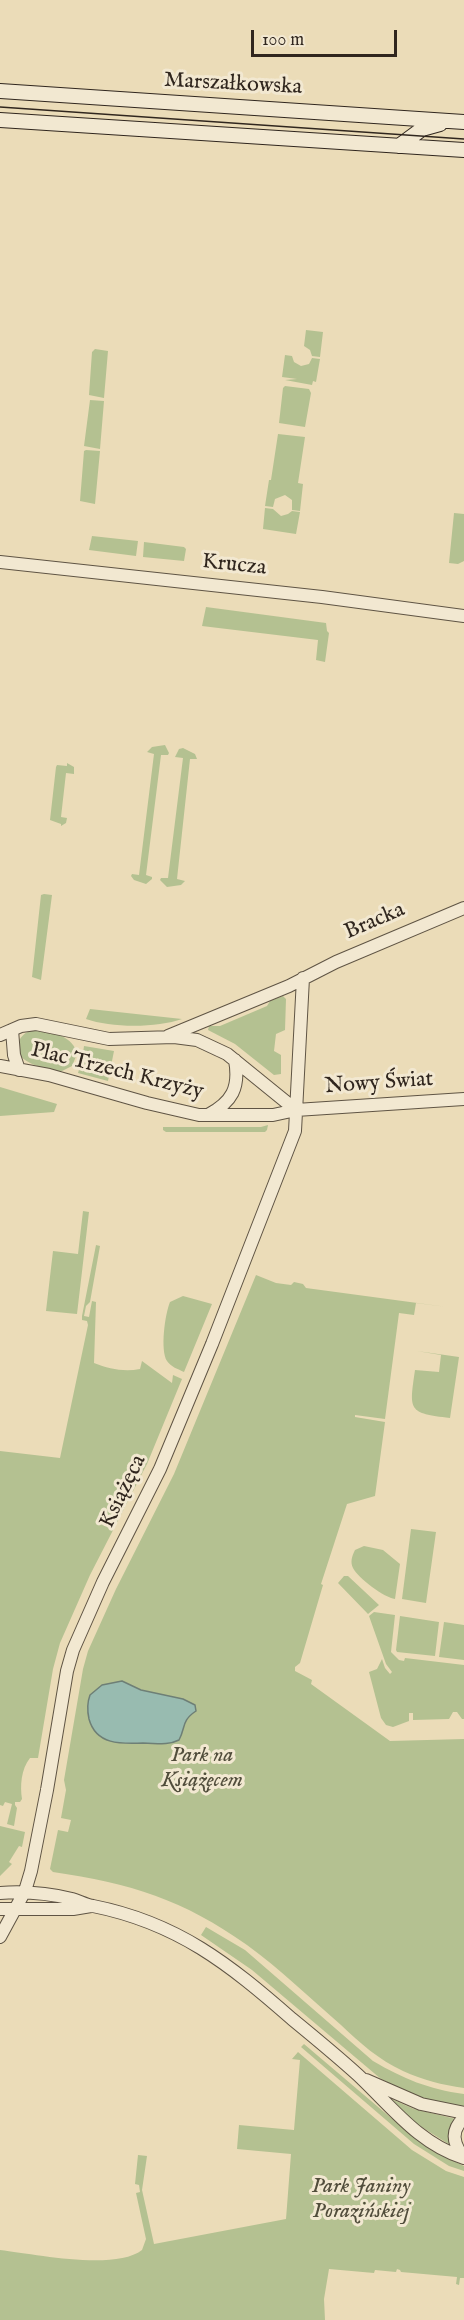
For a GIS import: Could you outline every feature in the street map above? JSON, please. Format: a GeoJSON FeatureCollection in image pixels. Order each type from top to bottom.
{"type":"FeatureCollection","features":[{"type":"Feature","properties":{"kind":"main road","name":"Marszałkowska"},"geometry":{"type":"LineString","coordinates":[[0,91],[459,121]]}},
{"type":"Feature","properties":{"kind":"main road"},"geometry":{"type":"LineString","coordinates":[[0,120],[464,150]]}},
{"type":"Feature","properties":{"kind":"main road"},"geometry":{"type":"LineString","coordinates":[[399,146],[422,129],[459,121]]}},
{"type":"Feature","properties":{"kind":"street","name":"Krucza"},"geometry":{"type":"LineString","coordinates":[[0,562],[289,593],[464,616]]}},
{"type":"Feature","properties":{"kind":"street","name":"Bracka"},"geometry":{"type":"LineString","coordinates":[[303,978],[464,908]]}},
{"type":"Feature","properties":{"kind":"street","name":"Plac Trzech Krzyży"},"geometry":{"type":"LineString","coordinates":[[168,1037],[303,978]]}},
{"type":"Feature","properties":{"kind":"street"},"geometry":{"type":"LineString","coordinates":[[296,1110],[303,978]]}},
{"type":"Feature","properties":{"kind":"street","name":"Plac Trzech Krzyży"},"geometry":{"type":"LineString","coordinates":[[0,1035],[36,1024],[109,1039],[168,1037],[202,1042],[223,1051],[296,1110]]}},
{"type":"Feature","properties":{"kind":"street"},"geometry":{"type":"LineString","coordinates":[[0,1042],[12,1030]]}},
{"type":"Feature","properties":{"kind":"street"},"geometry":{"type":"LineString","coordinates":[[12,1030],[14,1055],[19,1070]]}},
{"type":"Feature","properties":{"kind":"street"},"geometry":{"type":"LineString","coordinates":[[207,1116],[225,1106],[231,1099],[235,1079],[235,1060]]}},
{"type":"Feature","properties":{"kind":"street","name":"Plac Trzech Krzyży"},"geometry":{"type":"LineString","coordinates":[[0,1066],[48,1075],[164,1108],[207,1116],[278,1115],[296,1110]]}},
{"type":"Feature","properties":{"kind":"street","name":"Nowy Świat"},"geometry":{"type":"LineString","coordinates":[[296,1110],[464,1099]]}},
{"type":"Feature","properties":{"kind":"street","name":"Książęca"},"geometry":{"type":"LineString","coordinates":[[0,1937],[20,1901],[42,1819],[59,1716],[73,1650],[103,1582],[156,1477],[204,1365],[295,1131],[296,1110]]}},
{"type":"Feature","properties":{"kind":"street"},"geometry":{"type":"LineString","coordinates":[[0,1893],[20,1901],[73,1910],[92,1906]]}},
{"type":"Feature","properties":{"kind":"street"},"geometry":{"type":"LineString","coordinates":[[0,1909],[20,1901],[75,1900],[120,1912],[157,1925],[186,1939],[220,1959],[245,1978],[359,2076],[378,2098],[426,2139],[464,2158]]}},
{"type":"Feature","properties":{"kind":"street"},"geometry":{"type":"LineString","coordinates":[[359,2076],[421,2104],[464,2113]]}},
{"type":"Feature","properties":{"kind":"street"},"geometry":{"type":"LineString","coordinates":[[464,2118],[456,2128],[454,2137],[456,2148],[464,2158]]}},
{"type":"Feature","properties":{"kind":"green space"},"geometry":{"type":"Polygon","coordinates":[[[306,330],[323,332],[320,357],[312,356],[310,350],[304,346],[306,330]]]}},
{"type":"Feature","properties":{"kind":"green space"},"geometry":{"type":"Polygon","coordinates":[[[95,349],[108,351],[104,398],[89,395],[92,352],[95,349]]]}},
{"type":"Feature","properties":{"kind":"green space"},"geometry":{"type":"Polygon","coordinates":[[[285,355],[292,356],[294,362],[301,366],[309,364],[312,358],[320,359],[316,382],[313,381],[312,385],[285,380],[297,379],[282,377],[285,355]]]}},
{"type":"Feature","properties":{"kind":"green space"},"geometry":{"type":"Polygon","coordinates":[[[285,386],[309,389],[311,393],[305,427],[279,423],[285,386]]]}},
{"type":"Feature","properties":{"kind":"green space"},"geometry":{"type":"Polygon","coordinates":[[[90,400],[104,401],[100,449],[84,446],[90,400]]]}},
{"type":"Feature","properties":{"kind":"green space"},"geometry":{"type":"Polygon","coordinates":[[[278,434],[305,437],[298,483],[303,484],[300,511],[292,510],[292,500],[285,495],[275,499],[273,507],[265,506],[278,434]]]}},
{"type":"Feature","properties":{"kind":"green space"},"geometry":{"type":"Polygon","coordinates":[[[84,451],[100,451],[95,504],[80,501],[84,451]]]}},
{"type":"Feature","properties":{"kind":"green space"},"geometry":{"type":"Polygon","coordinates":[[[265,508],[273,509],[281,516],[292,511],[300,512],[296,534],[263,529],[265,508]]]}},
{"type":"Feature","properties":{"kind":"green space"},"geometry":{"type":"Polygon","coordinates":[[[454,513],[464,514],[464,561],[458,564],[449,563],[454,513]]]}},
{"type":"Feature","properties":{"kind":"green space"},"geometry":{"type":"Polygon","coordinates":[[[92,536],[138,541],[136,556],[89,550],[92,536]]]}},
{"type":"Feature","properties":{"kind":"green space"},"geometry":{"type":"Polygon","coordinates":[[[144,542],[184,547],[186,549],[184,561],[143,557],[144,542]]]}},
{"type":"Feature","properties":{"kind":"green space"},"geometry":{"type":"Polygon","coordinates":[[[206,607],[326,623],[329,633],[325,662],[316,660],[318,640],[202,626],[206,607]]]}},
{"type":"Feature","properties":{"kind":"green space"},"geometry":{"type":"Polygon","coordinates":[[[165,745],[169,753],[161,755],[146,875],[152,879],[146,884],[134,880],[131,876],[132,874],[139,875],[154,754],[147,752],[152,747],[165,745]]]}},
{"type":"Feature","properties":{"kind":"green space"},"geometry":{"type":"Polygon","coordinates":[[[183,748],[195,754],[197,759],[190,759],[177,879],[185,881],[181,885],[167,887],[160,880],[168,878],[183,758],[175,757],[179,749],[183,748]]]}},
{"type":"Feature","properties":{"kind":"green space"},"geometry":{"type":"Polygon","coordinates":[[[67,763],[74,767],[74,774],[66,773],[61,817],[67,818],[66,823],[61,826],[50,820],[56,767],[57,765],[67,766],[67,763]]]}},
{"type":"Feature","properties":{"kind":"green space"},"geometry":{"type":"Polygon","coordinates":[[[41,895],[52,895],[41,980],[32,977],[41,895]]]}},
{"type":"Feature","properties":{"kind":"green space"},"geometry":{"type":"Polygon","coordinates":[[[283,996],[286,999],[285,1030],[276,1034],[274,1051],[281,1055],[281,1074],[274,1075],[235,1044],[208,1030],[209,1026],[220,1026],[267,1006],[270,1001],[283,996]]]}},
{"type":"Feature","properties":{"kind":"green space"},"geometry":{"type":"Polygon","coordinates":[[[90,1009],[182,1019],[147,1025],[108,1024],[86,1019],[90,1009]]]}},
{"type":"Feature","properties":{"kind":"green space"},"geometry":{"type":"Polygon","coordinates":[[[30,1031],[52,1032],[71,1042],[77,1054],[72,1066],[60,1072],[40,1067],[21,1057],[18,1051],[19,1040],[30,1031]]]}},
{"type":"Feature","properties":{"kind":"green space"},"geometry":{"type":"Polygon","coordinates":[[[84,1046],[114,1051],[108,1081],[78,1073],[84,1046]]]}},
{"type":"Feature","properties":{"kind":"green space"},"geometry":{"type":"Polygon","coordinates":[[[0,1087],[57,1104],[54,1112],[0,1116],[0,1087]]]}},
{"type":"Feature","properties":{"kind":"green space"},"geometry":{"type":"Polygon","coordinates":[[[268,1125],[265,1132],[166,1132],[163,1130],[163,1127],[261,1127],[268,1125]]]}},
{"type":"Feature","properties":{"kind":"green space"},"geometry":{"type":"Polygon","coordinates":[[[83,1211],[89,1212],[77,1314],[46,1311],[53,1251],[78,1254],[83,1211]]]}},
{"type":"Feature","properties":{"kind":"green space"},"geometry":{"type":"Polygon","coordinates":[[[96,1245],[100,1246],[90,1302],[86,1306],[84,1316],[89,1317],[92,1301],[96,1302],[94,1363],[128,1370],[140,1369],[142,1361],[172,1383],[173,1375],[182,1379],[147,1464],[90,1575],[60,1643],[53,1669],[38,1758],[30,1758],[23,1772],[22,1799],[20,1802],[15,1802],[17,1808],[14,1826],[7,1824],[12,1804],[5,1802],[3,1806],[0,1805],[0,1451],[60,1458],[88,1325],[87,1321],[82,1320],[82,1316],[96,1245]]]}},
{"type":"Feature","properties":{"kind":"green space","name":"Park na Książęcem"},"geometry":{"type":"Polygon","coordinates":[[[256,1275],[276,1283],[291,1285],[294,1282],[303,1284],[306,1288],[447,1307],[416,1303],[414,1315],[399,1313],[385,1419],[355,1415],[355,1417],[385,1422],[375,1496],[347,1504],[321,1584],[323,1585],[300,1663],[295,1667],[295,1671],[312,1680],[311,1684],[390,1741],[464,1739],[464,2088],[425,2080],[386,2062],[363,2045],[259,1954],[201,1916],[132,1888],[53,1872],[50,1869],[58,1830],[68,1832],[71,1820],[61,1818],[66,1790],[64,1780],[88,1651],[116,1589],[174,1474],[256,1275]]]}},
{"type":"Feature","properties":{"kind":"green space"},"geometry":{"type":"Polygon","coordinates":[[[183,1296],[212,1304],[184,1372],[167,1361],[164,1349],[166,1315],[170,1302],[183,1296]]]}},
{"type":"Feature","properties":{"kind":"green space"},"geometry":{"type":"Polygon","coordinates":[[[417,1351],[459,1357],[450,1418],[426,1414],[414,1408],[412,1394],[415,1370],[439,1372],[441,1355],[417,1351]]]}},
{"type":"Feature","properties":{"kind":"green space"},"geometry":{"type":"Polygon","coordinates":[[[411,1529],[436,1532],[426,1603],[402,1599],[411,1529]]]}},
{"type":"Feature","properties":{"kind":"green space"},"geometry":{"type":"Polygon","coordinates":[[[364,1546],[383,1550],[400,1564],[395,1599],[372,1587],[353,1568],[352,1559],[355,1550],[364,1546]]]}},
{"type":"Feature","properties":{"kind":"green space"},"geometry":{"type":"Polygon","coordinates":[[[344,1576],[348,1576],[379,1605],[368,1614],[338,1583],[344,1576]]]}},
{"type":"Feature","properties":{"kind":"green space"},"geometry":{"type":"Polygon","coordinates":[[[374,1612],[395,1615],[391,1652],[399,1660],[404,1661],[405,1658],[464,1665],[464,1719],[457,1712],[453,1712],[449,1719],[413,1720],[413,1713],[409,1713],[409,1721],[393,1727],[386,1725],[381,1718],[369,1672],[377,1669],[382,1659],[385,1668],[390,1674],[392,1672],[386,1664],[369,1616],[374,1612]]]}},
{"type":"Feature","properties":{"kind":"green space"},"geometry":{"type":"Polygon","coordinates":[[[400,1616],[439,1622],[435,1656],[397,1652],[400,1616]]]}},
{"type":"Feature","properties":{"kind":"green space"},"geometry":{"type":"Polygon","coordinates":[[[444,1622],[464,1625],[464,1660],[439,1657],[444,1622]]]}},
{"type":"Feature","properties":{"kind":"green space"},"geometry":{"type":"Polygon","coordinates":[[[0,1826],[25,1832],[22,1847],[19,1846],[9,1862],[12,1864],[0,1876],[0,1826]]]}},
{"type":"Feature","properties":{"kind":"green space"},"geometry":{"type":"Polygon","coordinates":[[[206,1927],[245,1950],[373,2061],[417,2082],[464,2094],[464,2107],[420,2098],[381,2079],[252,1970],[201,1935],[206,1927]]]}},
{"type":"Feature","properties":{"kind":"green space"},"geometry":{"type":"Polygon","coordinates":[[[304,2044],[417,2140],[464,2166],[464,2171],[449,2166],[414,2144],[301,2047],[304,2044]]]}},
{"type":"Feature","properties":{"kind":"green space","name":"Park Janiny Porazińskiej"},"geometry":{"type":"Polygon","coordinates":[[[298,2052],[412,2150],[446,2171],[464,2177],[464,2278],[460,2278],[459,2285],[456,2284],[457,2277],[401,2272],[397,2269],[396,2272],[375,2270],[374,2273],[329,2269],[324,2299],[325,2320],[0,2320],[0,2250],[94,2260],[130,2256],[142,2250],[146,2239],[136,2193],[140,2192],[139,2185],[135,2184],[138,2155],[147,2156],[142,2190],[154,2244],[286,2219],[291,2154],[237,2149],[239,2125],[294,2130],[300,2060],[292,2059],[298,2052]]]}},
{"type":"Feature","properties":{"kind":"green space"},"geometry":{"type":"Polygon","coordinates":[[[387,2099],[414,2109],[456,2119],[449,2140],[450,2145],[417,2124],[387,2099]]]}},
{"type":"Feature","properties":{"kind":"water"},"geometry":{"type":"Polygon","coordinates":[[[122,1681],[141,1690],[183,1699],[195,1705],[196,1711],[186,1721],[179,1740],[166,1744],[118,1743],[97,1734],[88,1716],[90,1695],[102,1685],[122,1681]]]}},
{"type":"Feature","properties":{"kind":"tram line"},"geometry":{"type":"LineString","coordinates":[[0,107],[464,139]]}}]}
